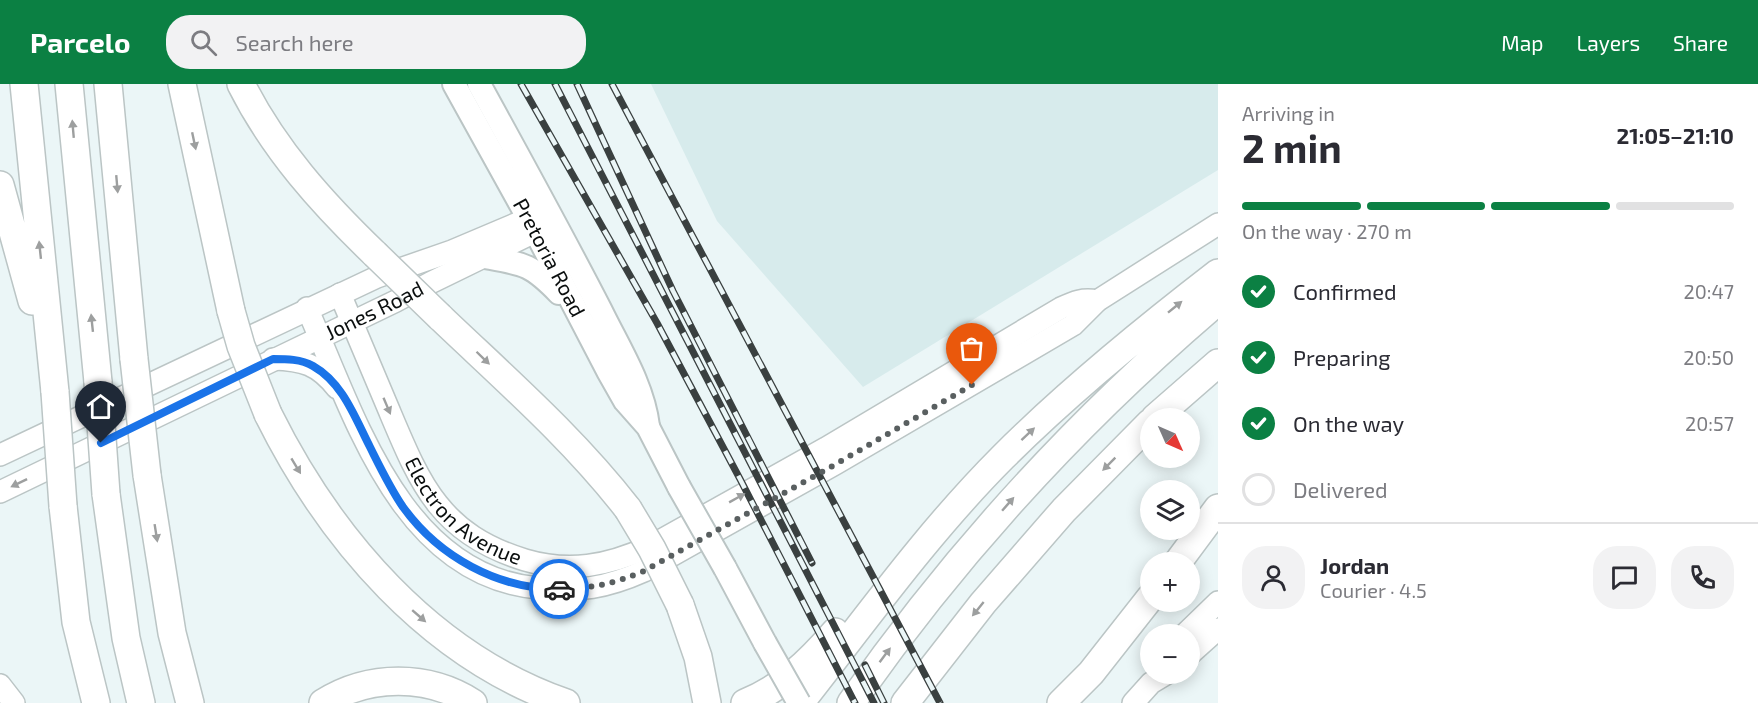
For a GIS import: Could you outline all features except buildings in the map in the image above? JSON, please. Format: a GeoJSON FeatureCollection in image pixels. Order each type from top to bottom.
{"type":"FeatureCollection","features":[{"type":"Feature","properties":{"kind":"highway"},"geometry":{"type":"LineString","coordinates":[[24,84],[55,392],[81,703]]}},
{"type":"Feature","properties":{"kind":"highway"},"geometry":{"type":"LineString","coordinates":[[69,84],[98,382],[106,494],[126,638],[141,703]]}},
{"type":"Feature","properties":{"kind":"highway"},"geometry":{"type":"LineString","coordinates":[[108,84],[147,475],[171,633],[190,703]]}},
{"type":"Feature","properties":{"kind":"highway"},"geometry":{"type":"LineString","coordinates":[[182,84],[231,311],[241,346],[268,414],[296,467],[356,552],[399,598],[439,633],[480,661],[531,688],[566,703]]}},
{"type":"Feature","properties":{"kind":"highway"},"geometry":{"type":"LineString","coordinates":[[242,84],[279,146],[304,181],[339,220],[554,426],[602,477],[628,509],[652,549],[680,605],[698,657],[707,703]]}},
{"type":"Feature","properties":{"kind":"highway"},"geometry":{"type":"LineString","coordinates":[[0,185],[41,333],[52,363]]}},
{"type":"Feature","properties":{"kind":"highway"},"geometry":{"type":"LineString","coordinates":[[745,703],[774,688],[816,655],[930,524],[1102,366],[1218,273]]}},
{"type":"Feature","properties":{"kind":"highway"},"geometry":{"type":"LineString","coordinates":[[851,703],[933,592],[1011,501],[1082,425],[1218,301]]}},
{"type":"Feature","properties":{"kind":"highway"},"geometry":{"type":"LineString","coordinates":[[1166,408],[1218,363]]}},
{"type":"Feature","properties":{"kind":"highway"},"geometry":{"type":"LineString","coordinates":[[904,703],[983,603],[1064,510],[1140,433]]}},
{"type":"Feature","properties":{"kind":"highway"},"geometry":{"type":"LineString","coordinates":[[800,703],[922,547],[1003,457]]}},
{"type":"Feature","properties":{"kind":"highway"},"geometry":{"type":"LineString","coordinates":[[1185,552],[1218,508]]}},
{"type":"Feature","properties":{"kind":"highway"},"geometry":{"type":"LineString","coordinates":[[1061,703],[1091,672],[1140,611]]}},
{"type":"Feature","properties":{"kind":"highway"},"geometry":{"type":"LineString","coordinates":[[76,622],[96,703]]}},
{"type":"Feature","properties":{"kind":"highway"},"geometry":{"type":"LineString","coordinates":[[323,703],[354,687],[391,681],[410,681],[448,689],[473,703]]}},
{"type":"Feature","properties":{"kind":"main road","name":"Pretoria Road"},"geometry":{"type":"LineString","coordinates":[[454,84],[542,221],[626,360],[646,408],[648,427]]}},
{"type":"Feature","properties":{"kind":"main road","name":"Pretoria Road"},"geometry":{"type":"LineString","coordinates":[[479,84],[542,221],[574,309],[625,401],[648,427],[800,703]]}},
{"type":"Feature","properties":{"kind":"main road","name":"Jones Road"},"geometry":{"type":"LineString","coordinates":[[0,492],[273,359],[396,302],[485,257],[542,221]]}},
{"type":"Feature","properties":{"kind":"main road","name":"Jones Road"},"geometry":{"type":"LineString","coordinates":[[0,455],[376,277],[542,221]]}},
{"type":"Feature","properties":{"kind":"main road","name":"Electron Avenue"},"geometry":{"type":"LineString","coordinates":[[307,308],[369,446],[397,497],[419,526],[437,543],[473,568],[508,583],[550,589],[597,587],[618,582],[644,571],[836,464],[1073,325],[1097,301],[1218,224]]}},
{"type":"Feature","properties":{"kind":"main road"},"geometry":{"type":"LineString","coordinates":[[485,257],[528,266],[541,274],[574,309]]}},
{"type":"Feature","properties":{"kind":"main road","name":"Electron Avenue"},"geometry":{"type":"LineString","coordinates":[[340,294],[414,470],[441,509],[457,525],[488,546],[508,555],[535,563],[579,567],[604,563],[649,547],[826,448],[1061,308],[1086,299],[1097,301]]}},
{"type":"Feature","properties":{"kind":"main road"},"geometry":{"type":"LineString","coordinates":[[369,363],[371,331],[396,302]]}},
{"type":"Feature","properties":{"kind":"main road"},"geometry":{"type":"LineString","coordinates":[[273,359],[294,360],[312,365],[325,375],[347,400]]}},
{"type":"Feature","properties":{"kind":"main road"},"geometry":{"type":"LineString","coordinates":[[1195,624],[1218,602]]}},
{"type":"Feature","properties":{"kind":"main road"},"geometry":{"type":"LineString","coordinates":[[1200,645],[1218,629]]}},
{"type":"Feature","properties":{"kind":"main road"},"geometry":{"type":"LineString","coordinates":[[1133,703],[1151,684]]}},
{"type":"Feature","properties":{"kind":"main road"},"geometry":{"type":"LineString","coordinates":[[0,685],[14,703]]}},
{"type":"Feature","properties":{"kind":"shaded area"},"geometry":{"type":"Polygon","coordinates":[[[651,84],[1218,84],[1218,170],[863,387],[717,221],[651,84]]]}},
{"type":"Feature","properties":{"kind":"railway"},"geometry":{"type":"LineString","coordinates":[[521,84],[657,323],[855,703]]}},
{"type":"Feature","properties":{"kind":"railway"},"geometry":{"type":"LineString","coordinates":[[555,84],[874,703]]}},
{"type":"Feature","properties":{"kind":"railway"},"geometry":{"type":"LineString","coordinates":[[577,84],[673,291],[812,563]]}},
{"type":"Feature","properties":{"kind":"railway"},"geometry":{"type":"LineString","coordinates":[[612,84],[940,703]]}},
{"type":"Feature","properties":{"kind":"railway"},"geometry":{"type":"LineString","coordinates":[[865,665],[884,703]]}},
{"type":"Feature","properties":{"kind":"way so far"},"geometry":{"type":"LineString","coordinates":[[559,589],[597,587],[618,582],[644,571],[972,385]]}},
{"type":"Feature","properties":{"kind":"route"},"geometry":{"type":"LineString","coordinates":[[101,443],[273,359],[304,362],[319,370],[347,400],[391,488],[403,507],[437,543],[473,568],[491,577],[528,587],[559,589]]}}]}
